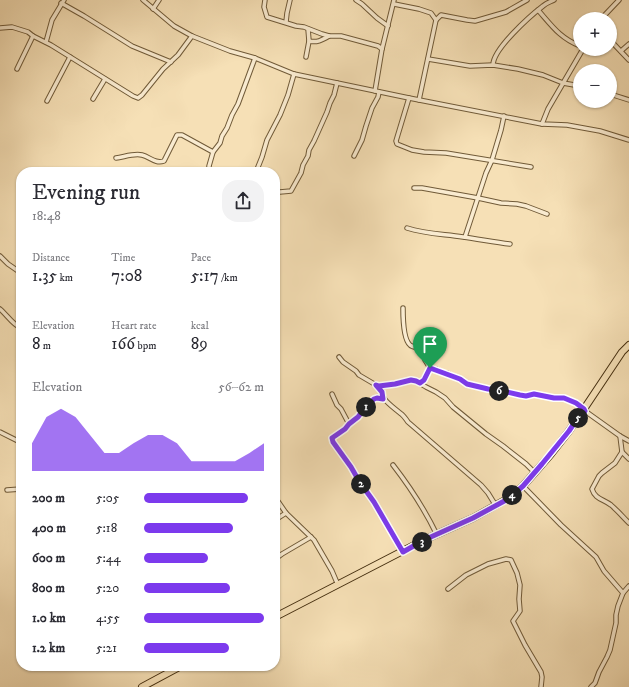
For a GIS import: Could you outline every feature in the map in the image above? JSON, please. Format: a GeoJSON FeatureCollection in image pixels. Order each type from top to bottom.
{"type":"FeatureCollection","features":[{"type":"Feature","properties":{"kind":"main road"},"geometry":{"type":"LineString","coordinates":[[280,614],[508,499],[523,486],[585,410],[622,352],[629,345]]}},
{"type":"Feature","properties":{"kind":"main road"},"geometry":{"type":"LineString","coordinates":[[142,687],[172,671]]}},
{"type":"Feature","properties":{"kind":"street"},"geometry":{"type":"LineString","coordinates":[[143,0],[174,26],[192,36],[230,52],[255,58],[294,74],[377,92],[542,124],[567,125],[600,131],[629,140]]}},
{"type":"Feature","properties":{"kind":"street"},"geometry":{"type":"LineString","coordinates":[[153,9],[159,0]]}},
{"type":"Feature","properties":{"kind":"street"},"geometry":{"type":"LineString","coordinates":[[265,0],[264,7],[267,17],[304,27],[308,30],[329,36],[341,36],[382,48]]}},
{"type":"Feature","properties":{"kind":"street"},"geometry":{"type":"LineString","coordinates":[[286,22],[290,0]]}},
{"type":"Feature","properties":{"kind":"street"},"geometry":{"type":"LineString","coordinates":[[356,0],[376,18],[388,26]]}},
{"type":"Feature","properties":{"kind":"street"},"geometry":{"type":"LineString","coordinates":[[419,100],[436,20],[441,15],[475,20],[506,12],[526,0]]}},
{"type":"Feature","properties":{"kind":"street"},"geometry":{"type":"LineString","coordinates":[[493,65],[493,60],[509,37],[544,5],[554,0]]}},
{"type":"Feature","properties":{"kind":"street"},"geometry":{"type":"LineString","coordinates":[[608,12],[619,0]]}},
{"type":"Feature","properties":{"kind":"street"},"geometry":{"type":"LineString","coordinates":[[46,42],[52,20],[62,2],[132,46],[171,62]]}},
{"type":"Feature","properties":{"kind":"street"},"geometry":{"type":"LineString","coordinates":[[354,156],[362,140],[372,108],[378,97],[377,92],[382,48],[394,2],[419,9],[430,14],[436,20]]}},
{"type":"Feature","properties":{"kind":"street"},"geometry":{"type":"LineString","coordinates":[[538,10],[562,37],[573,43]]}},
{"type":"Feature","properties":{"kind":"street"},"geometry":{"type":"LineString","coordinates":[[0,28],[12,27],[28,32],[138,98],[163,69],[178,55],[192,36]]}},
{"type":"Feature","properties":{"kind":"street"},"geometry":{"type":"LineString","coordinates":[[306,57],[309,41],[308,30]]}},
{"type":"Feature","properties":{"kind":"street"},"geometry":{"type":"LineString","coordinates":[[17,69],[34,36]]}},
{"type":"Feature","properties":{"kind":"street"},"geometry":{"type":"LineString","coordinates":[[309,41],[319,42],[329,36]]}},
{"type":"Feature","properties":{"kind":"street"},"geometry":{"type":"LineString","coordinates":[[621,51],[629,44]]}},
{"type":"Feature","properties":{"kind":"street"},"geometry":{"type":"LineString","coordinates":[[617,47],[629,60]]}},
{"type":"Feature","properties":{"kind":"street"},"geometry":{"type":"LineString","coordinates":[[542,124],[548,110],[578,56]]}},
{"type":"Feature","properties":{"kind":"street"},"geometry":{"type":"LineString","coordinates":[[47,101],[70,57]]}},
{"type":"Feature","properties":{"kind":"street"},"geometry":{"type":"LineString","coordinates":[[209,167],[213,152],[220,143],[238,104],[255,58]]}},
{"type":"Feature","properties":{"kind":"street"},"geometry":{"type":"LineString","coordinates":[[428,59],[470,66],[493,65],[518,69],[573,85]]}},
{"type":"Feature","properties":{"kind":"street"},"geometry":{"type":"LineString","coordinates":[[258,167],[267,140],[280,115],[288,95],[294,74]]}},
{"type":"Feature","properties":{"kind":"street"},"geometry":{"type":"LineString","coordinates":[[93,99],[105,79]]}},
{"type":"Feature","properties":{"kind":"street"},"geometry":{"type":"LineString","coordinates":[[280,192],[291,191],[301,173],[302,165],[308,156],[309,150],[327,112],[337,83]]}},
{"type":"Feature","properties":{"kind":"street"},"geometry":{"type":"LineString","coordinates":[[617,96],[629,100]]}},
{"type":"Feature","properties":{"kind":"street"},"geometry":{"type":"LineString","coordinates":[[409,98],[396,141],[397,144],[412,150],[446,153],[531,167]]}},
{"type":"Feature","properties":{"kind":"street"},"geometry":{"type":"LineString","coordinates":[[465,237],[492,160],[504,116]]}},
{"type":"Feature","properties":{"kind":"street"},"geometry":{"type":"LineString","coordinates":[[116,158],[137,155],[154,161],[164,161],[177,134],[182,135],[213,152]]}},
{"type":"Feature","properties":{"kind":"street"},"geometry":{"type":"LineString","coordinates":[[414,188],[422,188],[501,203],[517,204],[547,214]]}},
{"type":"Feature","properties":{"kind":"street"},"geometry":{"type":"LineString","coordinates":[[407,228],[430,234],[465,237],[510,244]]}},
{"type":"Feature","properties":{"kind":"street"},"geometry":{"type":"LineString","coordinates":[[0,256],[16,270]]}},
{"type":"Feature","properties":{"kind":"street"},"geometry":{"type":"LineString","coordinates":[[403,308],[404,329],[409,343],[413,347],[422,349],[425,360],[430,368],[460,379],[467,384],[488,389],[526,396],[534,394],[554,398],[564,398],[576,403],[629,441]]}},
{"type":"Feature","properties":{"kind":"street"},"geometry":{"type":"LineString","coordinates":[[0,309],[16,326]]}},
{"type":"Feature","properties":{"kind":"street"},"geometry":{"type":"LineString","coordinates":[[339,357],[342,362],[376,385],[382,392]]}},
{"type":"Feature","properties":{"kind":"street"},"geometry":{"type":"LineString","coordinates":[[420,383],[424,380],[430,368]]}},
{"type":"Feature","properties":{"kind":"street"},"geometry":{"type":"LineString","coordinates":[[376,385],[395,384],[411,380],[420,383],[426,388],[445,398],[453,407],[534,472]]}},
{"type":"Feature","properties":{"kind":"street"},"geometry":{"type":"LineString","coordinates":[[383,399],[382,388],[384,385]]}},
{"type":"Feature","properties":{"kind":"street"},"geometry":{"type":"LineString","coordinates":[[332,394],[349,424]]}},
{"type":"Feature","properties":{"kind":"street"},"geometry":{"type":"LineString","coordinates":[[403,552],[374,502],[332,440],[332,438],[358,417],[374,399],[383,399],[400,413],[408,422],[481,485],[496,506]]}},
{"type":"Feature","properties":{"kind":"street"},"geometry":{"type":"LineString","coordinates":[[0,432],[16,440]]}},
{"type":"Feature","properties":{"kind":"street"},"geometry":{"type":"LineString","coordinates":[[620,436],[622,452],[629,459]]}},
{"type":"Feature","properties":{"kind":"street"},"geometry":{"type":"LineString","coordinates":[[622,452],[615,463],[599,476],[592,488],[594,493],[599,498],[610,504],[629,523]]}},
{"type":"Feature","properties":{"kind":"street"},"geometry":{"type":"LineString","coordinates":[[393,465],[413,492],[428,516],[437,535]]}},
{"type":"Feature","properties":{"kind":"street"},"geometry":{"type":"LineString","coordinates":[[523,486],[561,525],[596,557],[604,571],[623,593]]}},
{"type":"Feature","properties":{"kind":"street"},"geometry":{"type":"LineString","coordinates":[[7,490],[16,489]]}},
{"type":"Feature","properties":{"kind":"street"},"geometry":{"type":"LineString","coordinates":[[280,504],[286,513],[311,537],[319,548],[338,585]]}},
{"type":"Feature","properties":{"kind":"street"},"geometry":{"type":"LineString","coordinates":[[280,517],[286,513]]}},
{"type":"Feature","properties":{"kind":"street"},"geometry":{"type":"LineString","coordinates":[[280,555],[311,537]]}},
{"type":"Feature","properties":{"kind":"street"},"geometry":{"type":"LineString","coordinates":[[448,589],[466,575],[488,564],[506,559],[511,560],[517,573],[520,585],[520,611],[513,621],[541,672],[541,687]]}},
{"type":"Feature","properties":{"kind":"street"},"geometry":{"type":"LineString","coordinates":[[592,687],[607,657],[616,623],[616,614],[623,593],[629,586]]}},
{"type":"Feature","properties":{"kind":"route"},"geometry":{"type":"LineString","coordinates":[[430,368],[447,373],[467,384],[488,389],[526,396],[534,394],[568,399],[576,403],[585,411],[523,486],[508,499],[473,518],[424,540],[403,552],[374,502],[333,442],[332,438],[362,414],[364,409],[374,399],[383,399],[382,392],[376,385],[395,384],[411,380],[420,383],[424,380],[430,368]]}}]}
